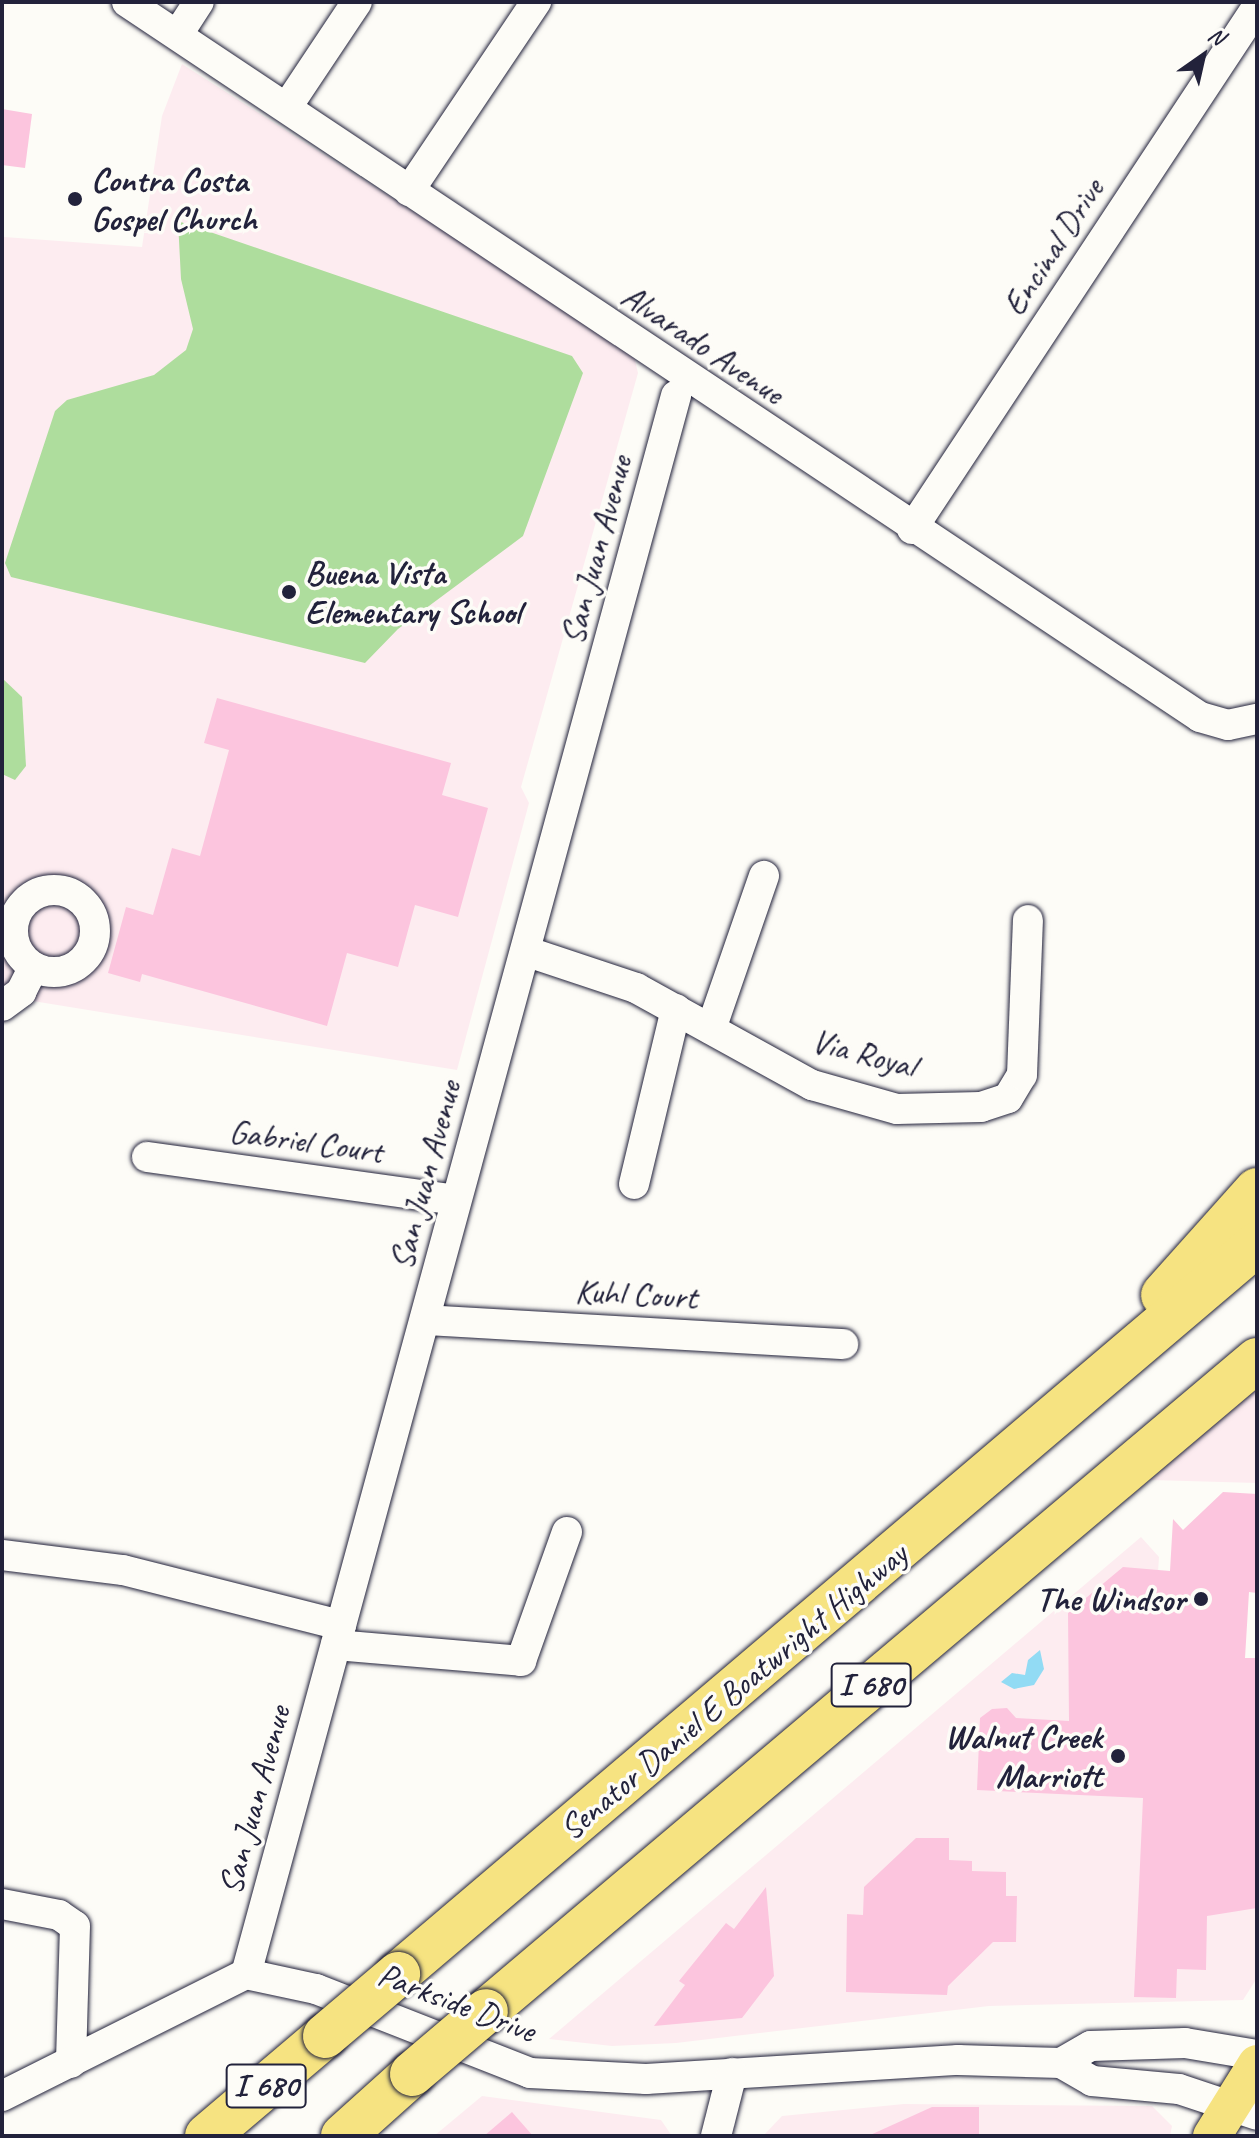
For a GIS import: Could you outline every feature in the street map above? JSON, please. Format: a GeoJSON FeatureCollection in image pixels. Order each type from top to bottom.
{"type":"FeatureCollection","features":[{"type":"Feature","properties":{"kind":"highway"},"geometry":{"type":"LineString","coordinates":[[1044,1428],[1257,1190]]}},
{"type":"Feature","properties":{"kind":"highway","name":"Senator Daniel E Boatwright Highway"},"geometry":{"type":"LineString","coordinates":[[207,2136],[1257,1244]]}},
{"type":"Feature","properties":{"kind":"highway","name":"I 680"},"geometry":{"type":"LineString","coordinates":[[343,2136],[486,2011],[1257,1360]]}},
{"type":"Feature","properties":{"kind":"main road"},"geometry":{"type":"LineString","coordinates":[[1233,2119],[1257,2064]]}},
{"type":"Feature","properties":{"kind":"street","name":"Alvarado Avenue"},"geometry":{"type":"LineString","coordinates":[[127,2],[912,529],[1200,717],[1252,721]]}},
{"type":"Feature","properties":{"kind":"street"},"geometry":{"type":"LineString","coordinates":[[178,34],[199,2]]}},
{"type":"Feature","properties":{"kind":"street"},"geometry":{"type":"LineString","coordinates":[[287,107],[357,2]]}},
{"type":"Feature","properties":{"kind":"street"},"geometry":{"type":"LineString","coordinates":[[409,191],[536,2]]}},
{"type":"Feature","properties":{"kind":"street","name":"Encinal Drive"},"geometry":{"type":"LineString","coordinates":[[912,529],[1257,7]]}},
{"type":"Feature","properties":{"kind":"street","name":"San Juan Avenue"},"geometry":{"type":"LineString","coordinates":[[246,1974],[455,1200],[528,952],[676,396]]}},
{"type":"Feature","properties":{"kind":"street"},"geometry":{"type":"LineString","coordinates":[[711,1029],[764,876]]}},
{"type":"Feature","properties":{"kind":"street","name":"Via Royal"},"geometry":{"type":"LineString","coordinates":[[528,952],[636,988],[812,1085],[897,1109],[981,1107],[1008,1098],[1022,1075],[1028,920]]}},
{"type":"Feature","properties":{"kind":"street"},"geometry":{"type":"LineString","coordinates":[[2,1006],[21,992],[34,967]]}},
{"type":"Feature","properties":{"kind":"street"},"geometry":{"type":"LineString","coordinates":[[634,1184],[676,1009]]}},
{"type":"Feature","properties":{"kind":"street","name":"Gabriel Court"},"geometry":{"type":"LineString","coordinates":[[147,1157],[455,1200]]}},
{"type":"Feature","properties":{"kind":"street","name":"Kuhl Court"},"geometry":{"type":"LineString","coordinates":[[425,1320],[843,1344]]}},
{"type":"Feature","properties":{"kind":"street"},"geometry":{"type":"LineString","coordinates":[[2,1555],[123,1570],[338,1635],[521,1661],[567,1532]]}},
{"type":"Feature","properties":{"kind":"street"},"geometry":{"type":"LineString","coordinates":[[2,1904],[59,1915],[75,1926],[71,2063]]}},
{"type":"Feature","properties":{"kind":"street"},"geometry":{"type":"LineString","coordinates":[[2,2096],[246,1974]]}},
{"type":"Feature","properties":{"kind":"street","name":"Parkside Drive"},"geometry":{"type":"LineString","coordinates":[[246,1974],[316,1989],[530,2073],[646,2079],[958,2060],[1061,2063],[1092,2081],[1179,2089],[1233,2119]]}},
{"type":"Feature","properties":{"kind":"street","name":"Parkside Drive"},"geometry":{"type":"LineString","coordinates":[[1061,2063],[1091,2046],[1185,2043],[1257,2055]]}},
{"type":"Feature","properties":{"kind":"street"},"geometry":{"type":"LineString","coordinates":[[716,2136],[732,2073]]}},
{"type":"Feature","properties":{"kind":"shaded area","name":"Buena Vista Elementary School"},"geometry":{"type":"Polygon","coordinates":[[[182,64],[633,352],[638,373],[521,787],[529,803],[457,1070],[2,996],[4,237],[142,247],[162,116],[182,64]]]}},
{"type":"Feature","properties":{"kind":"shaded area"},"geometry":{"type":"Polygon","coordinates":[[[1257,1360],[1257,1483],[1116,1479],[1257,1360]]]}},
{"type":"Feature","properties":{"kind":"shaded area"},"geometry":{"type":"Polygon","coordinates":[[[1141,1537],[1159,1557],[1149,1709],[1257,1714],[1257,1978],[1243,2000],[989,2006],[676,2043],[612,2046],[549,2039],[1141,1537]]]}},
{"type":"Feature","properties":{"kind":"shaded area"},"geometry":{"type":"Polygon","coordinates":[[[482,2096],[661,2120],[672,2136],[434,2136],[482,2096]]]}},
{"type":"Feature","properties":{"kind":"shaded area"},"geometry":{"type":"Polygon","coordinates":[[[904,2104],[1152,2106],[1172,2126],[1170,2136],[763,2136],[782,2116],[904,2104]]]}},
{"type":"Feature","properties":{"kind":"green space"},"geometry":{"type":"Polygon","coordinates":[[[178,221],[572,356],[583,373],[523,536],[398,629],[365,663],[11,577],[5,563],[55,411],[67,400],[154,375],[186,350],[193,329],[181,279],[178,221]]]}},
{"type":"Feature","properties":{"kind":"green space"},"geometry":{"type":"Polygon","coordinates":[[[2,678],[22,697],[26,766],[15,780],[2,774],[2,678]]]}},
{"type":"Feature","properties":{"kind":"water"},"geometry":{"type":"Polygon","coordinates":[[[1040,1650],[1044,1669],[1034,1685],[1014,1689],[1001,1682],[1012,1673],[1025,1675],[1028,1660],[1040,1650]]]}},
{"type":"Feature","properties":{"kind":"building"},"geometry":{"type":"Polygon","coordinates":[[[2,109],[32,114],[25,168],[2,165],[2,109]]]}},
{"type":"Feature","properties":{"kind":"building"},"geometry":{"type":"Polygon","coordinates":[[[217,698],[451,763],[442,795],[488,808],[458,917],[415,905],[398,967],[347,953],[327,1026],[142,974],[140,982],[108,973],[126,907],[153,915],[172,848],[200,856],[229,750],[204,743],[217,698]]]}},
{"type":"Feature","properties":{"kind":"building","name":"Walnut Creek Marriott"},"geometry":{"type":"Polygon","coordinates":[[[1223,1492],[1257,1494],[1257,1593],[1249,1592],[1245,1658],[1257,1658],[1257,1908],[1207,1916],[1206,1970],[1177,1969],[1176,1998],[1134,1997],[1143,1798],[977,1790],[980,1718],[992,1709],[1007,1708],[1016,1718],[1069,1721],[1068,1613],[1123,1567],[1170,1571],[1173,1519],[1183,1530],[1223,1492]]]}},
{"type":"Feature","properties":{"kind":"building"},"geometry":{"type":"Polygon","coordinates":[[[916,1838],[949,1838],[949,1860],[972,1861],[972,1871],[1006,1872],[1006,1896],[1017,1896],[1016,1942],[993,1942],[948,1986],[947,1995],[846,1992],[847,1914],[863,1915],[864,1887],[916,1838]]]}},
{"type":"Feature","properties":{"kind":"building"},"geometry":{"type":"Polygon","coordinates":[[[766,1887],[774,1976],[742,2018],[654,2026],[685,1985],[679,1981],[726,1923],[734,1929],[766,1887]]]}},
{"type":"Feature","properties":{"kind":"building"},"geometry":{"type":"Polygon","coordinates":[[[932,2107],[979,2107],[979,2136],[868,2136],[932,2107]]]}},
{"type":"Feature","properties":{"kind":"building"},"geometry":{"type":"Polygon","coordinates":[[[512,2112],[533,2136],[484,2136],[512,2112]]]}},
{"type":"Feature","properties":{"kind":"place","name":"Contra Costa Gospel Church"},"geometry":{"type":"Point","coordinates":[75,199]}},
{"type":"Feature","properties":{"kind":"place","name":"Buena Vista Elementary School"},"geometry":{"type":"Point","coordinates":[289,592]}},
{"type":"Feature","properties":{"kind":"place","name":"The Windsor"},"geometry":{"type":"Point","coordinates":[1201,1599]}},
{"type":"Feature","properties":{"kind":"place","name":"Walnut Creek Marriott"},"geometry":{"type":"Point","coordinates":[1118,1756]}}]}
